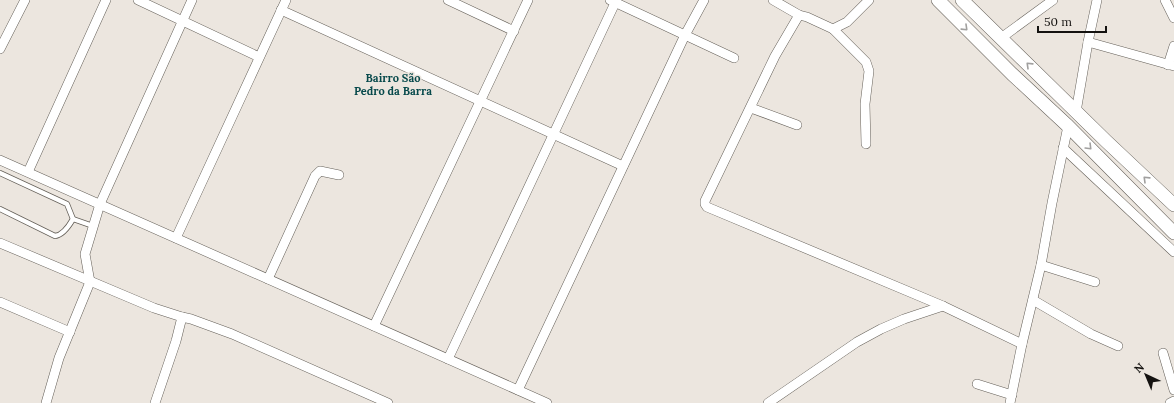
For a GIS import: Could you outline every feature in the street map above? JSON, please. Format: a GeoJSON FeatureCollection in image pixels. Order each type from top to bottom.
{"type":"FeatureCollection","features":[{"type":"Feature","properties":{"kind":"main road"},"geometry":{"type":"LineString","coordinates":[[938,0],[1012,74],[1068,126],[1174,233]]}},
{"type":"Feature","properties":{"kind":"main road"},"geometry":{"type":"LineString","coordinates":[[962,0],[1076,112],[1174,205]]}},
{"type":"Feature","properties":{"kind":"street"},"geometry":{"type":"LineString","coordinates":[[0,49],[3,36],[26,0]]}},
{"type":"Feature","properties":{"kind":"street"},"geometry":{"type":"LineString","coordinates":[[28,172],[106,0]]}},
{"type":"Feature","properties":{"kind":"street"},"geometry":{"type":"LineString","coordinates":[[138,0],[259,57]]}},
{"type":"Feature","properties":{"kind":"street"},"geometry":{"type":"LineString","coordinates":[[46,403],[54,371],[90,282],[85,254],[100,204],[192,0]]}},
{"type":"Feature","properties":{"kind":"street"},"geometry":{"type":"LineString","coordinates":[[176,238],[286,0]]}},
{"type":"Feature","properties":{"kind":"street"},"geometry":{"type":"LineString","coordinates":[[448,0],[514,31]]}},
{"type":"Feature","properties":{"kind":"street"},"geometry":{"type":"LineString","coordinates":[[374,326],[528,0]]}},
{"type":"Feature","properties":{"kind":"street"},"geometry":{"type":"LineString","coordinates":[[518,390],[684,35],[704,0]]}},
{"type":"Feature","properties":{"kind":"street"},"geometry":{"type":"LineString","coordinates":[[773,0],[799,15],[833,29],[866,62],[869,71],[865,104],[866,144]]}},
{"type":"Feature","properties":{"kind":"street"},"geometry":{"type":"LineString","coordinates":[[833,29],[847,22],[869,0]]}},
{"type":"Feature","properties":{"kind":"street"},"geometry":{"type":"LineString","coordinates":[[1001,38],[1053,0]]}},
{"type":"Feature","properties":{"kind":"street"},"geometry":{"type":"LineString","coordinates":[[1076,112],[1097,0]]}},
{"type":"Feature","properties":{"kind":"street"},"geometry":{"type":"LineString","coordinates":[[1165,0],[1174,18]]}},
{"type":"Feature","properties":{"kind":"street"},"geometry":{"type":"LineString","coordinates":[[448,359],[613,1],[734,58]]}},
{"type":"Feature","properties":{"kind":"street"},"geometry":{"type":"LineString","coordinates":[[281,10],[623,166]]}},
{"type":"Feature","properties":{"kind":"street"},"geometry":{"type":"LineString","coordinates":[[799,15],[775,56],[705,201],[707,207],[943,306],[1022,344]]}},
{"type":"Feature","properties":{"kind":"street"},"geometry":{"type":"LineString","coordinates":[[1088,42],[1171,66],[1174,46]]}},
{"type":"Feature","properties":{"kind":"street"},"geometry":{"type":"LineString","coordinates":[[751,108],[797,125]]}},
{"type":"Feature","properties":{"kind":"street"},"geometry":{"type":"LineString","coordinates":[[977,384],[1011,399],[1022,344],[1041,265],[1068,126]]}},
{"type":"Feature","properties":{"kind":"street"},"geometry":{"type":"LineString","coordinates":[[1063,148],[1174,252]]}},
{"type":"Feature","properties":{"kind":"street"},"geometry":{"type":"LineString","coordinates":[[0,160],[547,403]]}},
{"type":"Feature","properties":{"kind":"street"},"geometry":{"type":"LineString","coordinates":[[268,279],[315,176],[320,171],[340,175]]}},
{"type":"Feature","properties":{"kind":"street"},"geometry":{"type":"LineString","coordinates":[[0,243],[90,282],[160,310],[191,319],[232,334],[388,403]]}},
{"type":"Feature","properties":{"kind":"street"},"geometry":{"type":"LineString","coordinates":[[1041,265],[1095,282]]}},
{"type":"Feature","properties":{"kind":"street"},"geometry":{"type":"LineString","coordinates":[[1033,300],[1091,334],[1118,346]]}},
{"type":"Feature","properties":{"kind":"street"},"geometry":{"type":"LineString","coordinates":[[0,302],[70,332]]}},
{"type":"Feature","properties":{"kind":"street"},"geometry":{"type":"LineString","coordinates":[[768,403],[857,342],[898,321],[943,306]]}},
{"type":"Feature","properties":{"kind":"street"},"geometry":{"type":"LineString","coordinates":[[155,403],[176,341],[182,317]]}},
{"type":"Feature","properties":{"kind":"street"},"geometry":{"type":"LineString","coordinates":[[1163,353],[1174,390]]}},
{"type":"Feature","properties":{"kind":"street"},"geometry":{"type":"LineString","coordinates":[[1170,403],[1174,401]]}},
{"type":"Feature","properties":{"kind":"lane"},"geometry":{"type":"LineString","coordinates":[[0,173],[67,204],[70,208],[73,219],[60,235],[55,236],[0,209]]}},
{"type":"Feature","properties":{"kind":"lane"},"geometry":{"type":"LineString","coordinates":[[73,219],[93,226]]}},
{"type":"Feature","properties":{"kind":"district","name":"Bairro São Pedro da Barra"},"geometry":{"type":"Point","coordinates":[393,84]}}]}
